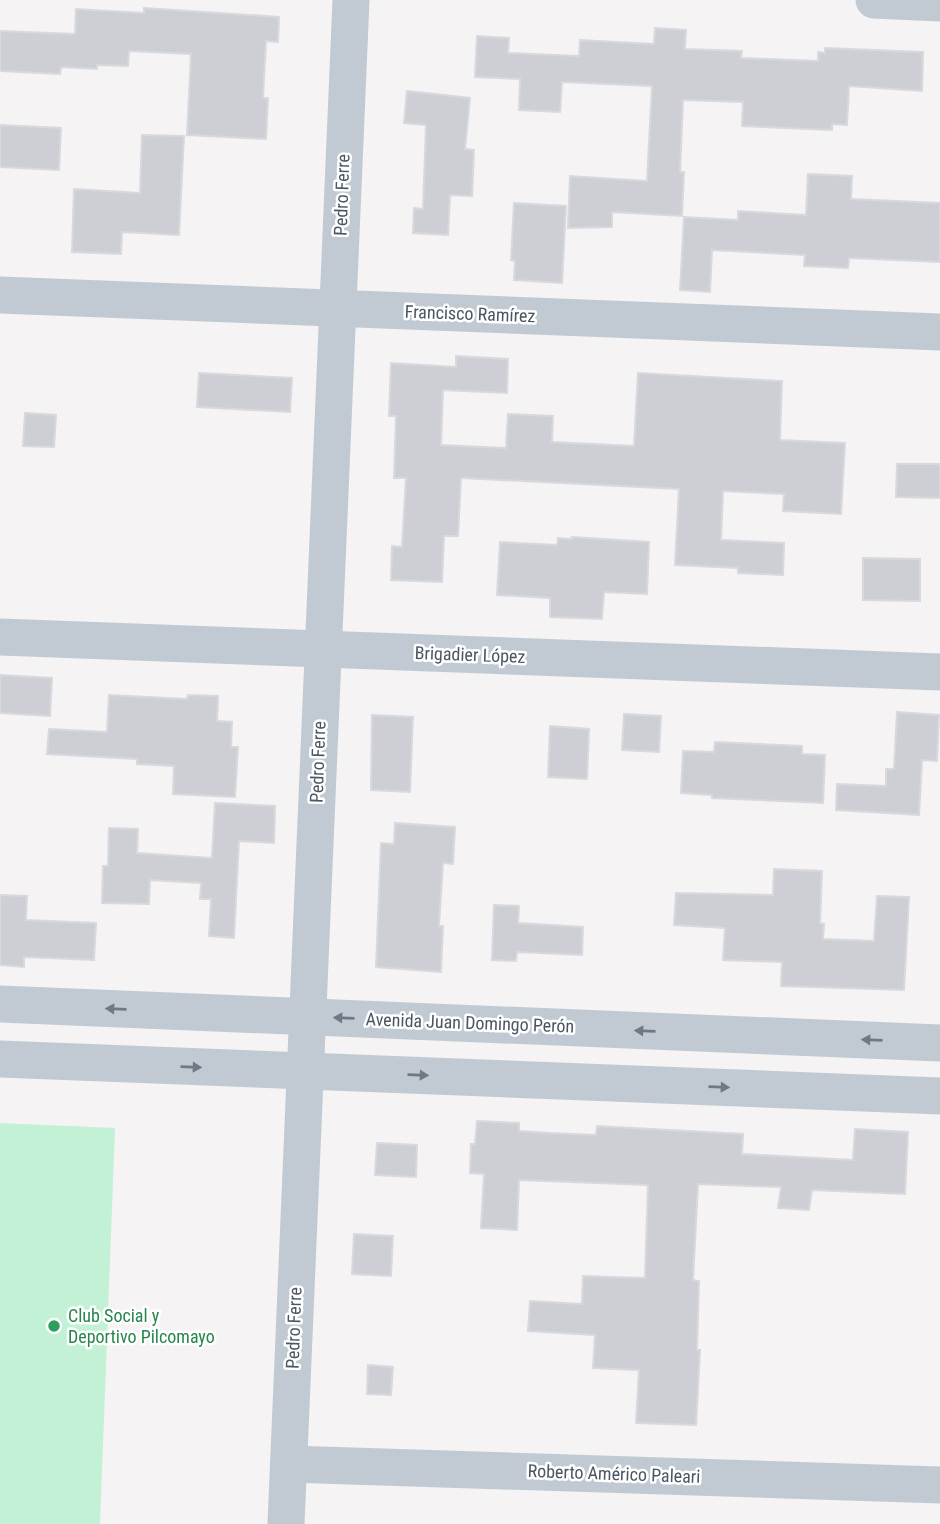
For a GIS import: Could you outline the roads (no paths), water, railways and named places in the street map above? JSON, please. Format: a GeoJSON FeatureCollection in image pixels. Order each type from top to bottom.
{"type":"FeatureCollection","features":[{"type":"Feature","properties":{"kind":"street","name":"Pedro Ferre"},"geometry":{"type":"LineString","coordinates":[[286,1524],[351,0]]}},
{"type":"Feature","properties":{"kind":"street"},"geometry":{"type":"LineString","coordinates":[[874,0],[940,3]]}},
{"type":"Feature","properties":{"kind":"street","name":"Francisco Ramírez"},"geometry":{"type":"LineString","coordinates":[[0,295],[940,332]]}},
{"type":"Feature","properties":{"kind":"street","name":"Brigadier López"},"geometry":{"type":"LineString","coordinates":[[0,637],[940,672]]}},
{"type":"Feature","properties":{"kind":"street","name":"Avenida Juan Domingo Perón"},"geometry":{"type":"LineString","coordinates":[[0,1004],[940,1043]]}},
{"type":"Feature","properties":{"kind":"street"},"geometry":{"type":"LineString","coordinates":[[0,1059],[940,1096]]}},
{"type":"Feature","properties":{"kind":"street","name":"Roberto Américo Paleari"},"geometry":{"type":"LineString","coordinates":[[289,1464],[940,1485]]}},
{"type":"Feature","properties":{"kind":"place","name":"Club Social y Deportivo Pilcomayo"},"geometry":{"type":"Point","coordinates":[54,1326]}}]}
